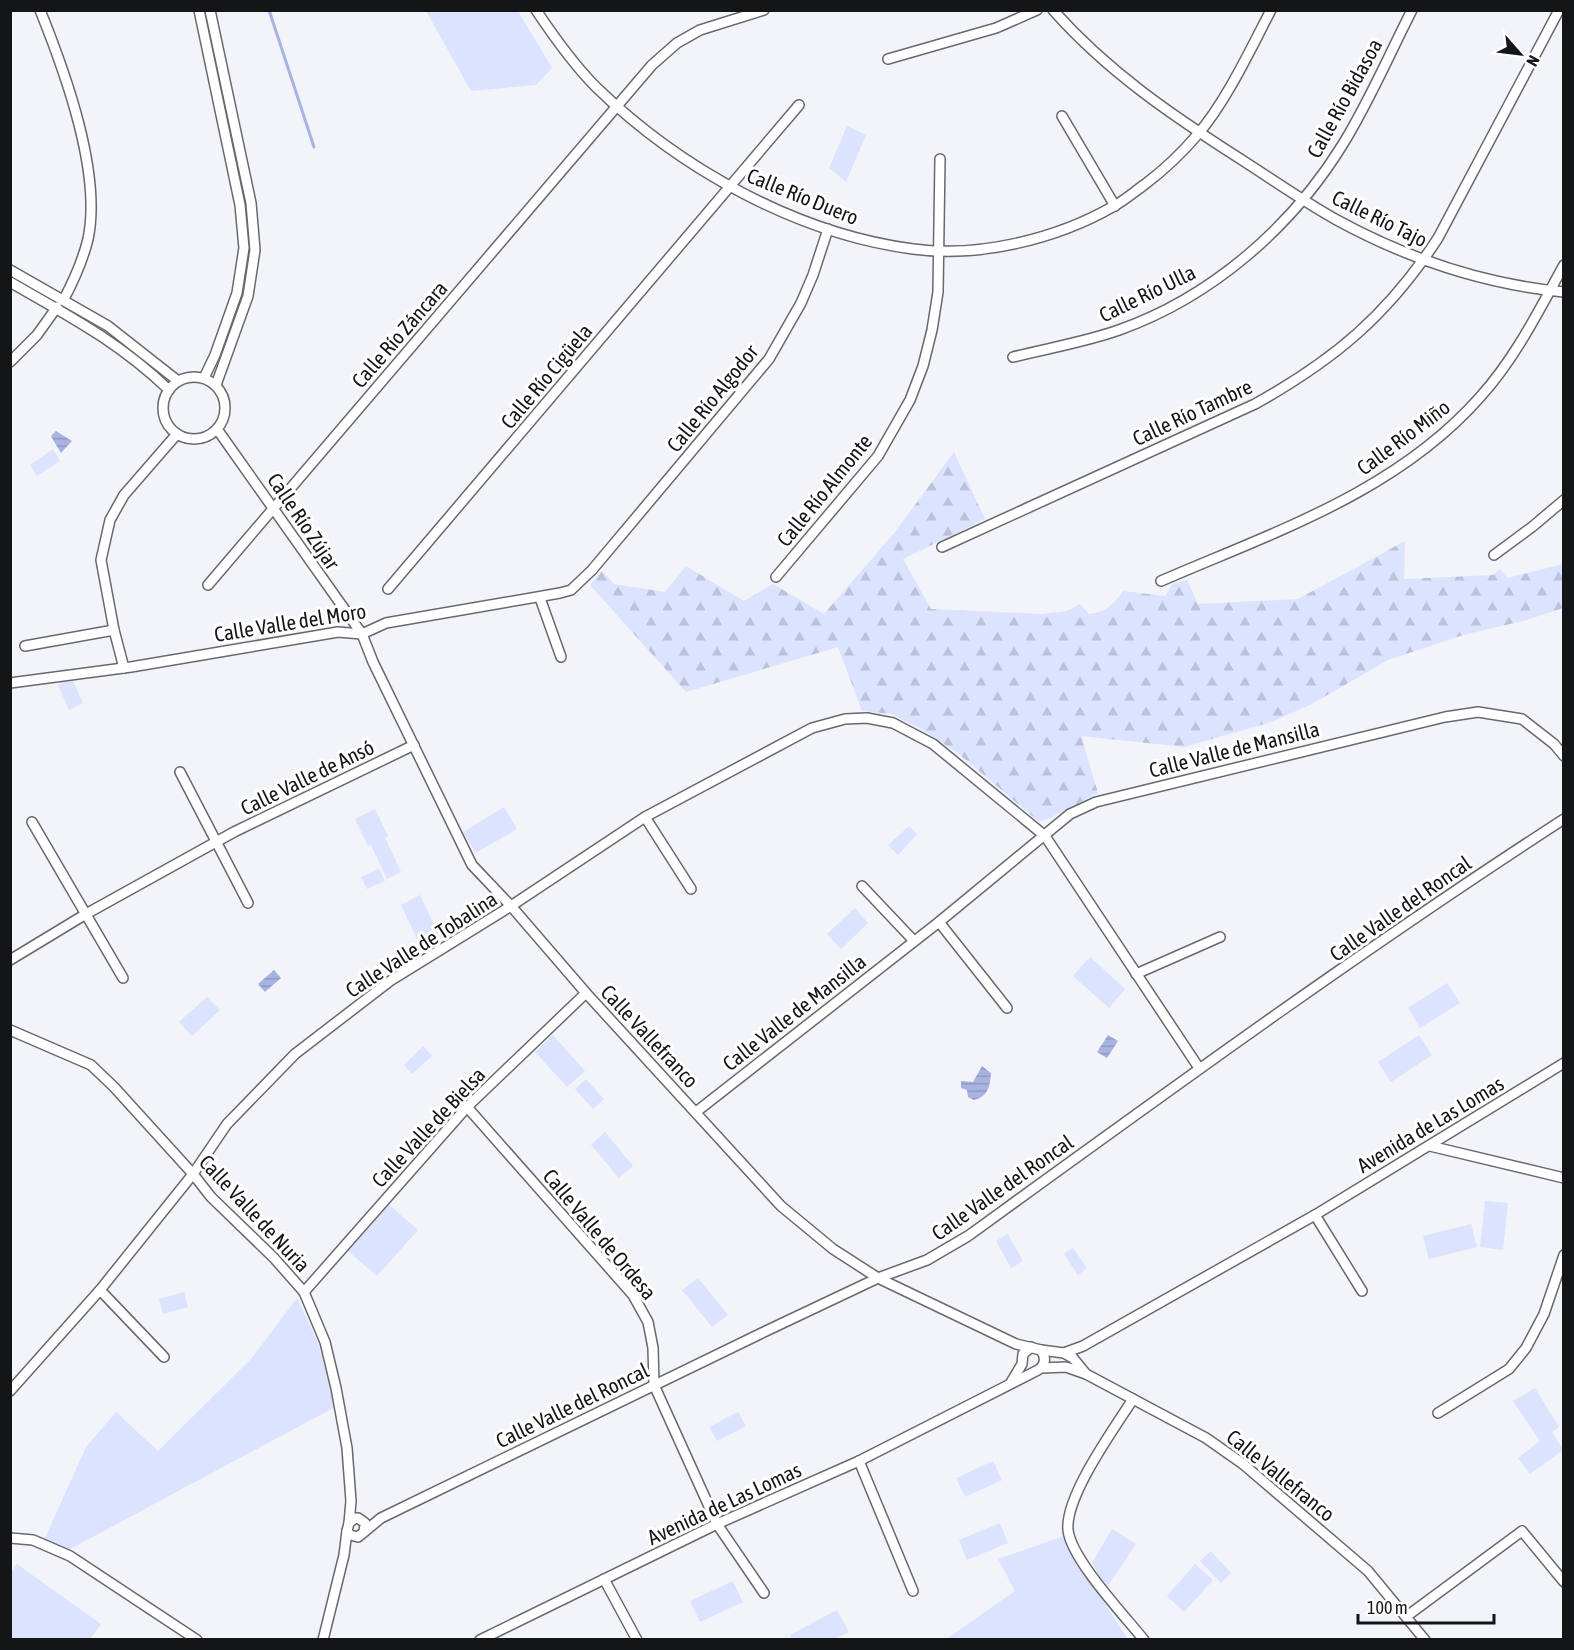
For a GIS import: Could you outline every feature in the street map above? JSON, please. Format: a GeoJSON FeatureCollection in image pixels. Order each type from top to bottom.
{"type":"FeatureCollection","features":[{"type":"Feature","properties":{"kind":"street"},"geometry":{"type":"LineString","coordinates":[[40,10],[58,55],[78,119],[90,179],[91,207],[88,238],[78,270],[64,299]]}},
{"type":"Feature","properties":{"kind":"street"},"geometry":{"type":"LineString","coordinates":[[199,10],[240,205],[244,248],[237,293],[215,355],[204,378]]}},
{"type":"Feature","properties":{"kind":"street"},"geometry":{"type":"LineString","coordinates":[[210,10],[251,203],[255,250],[248,296],[216,385]]}},
{"type":"Feature","properties":{"kind":"street","name":"Calle Río Duero"},"geometry":{"type":"LineString","coordinates":[[536,10],[568,56],[596,86],[669,149],[730,186],[775,208],[828,229],[886,245],[915,250],[985,249],[1041,237],[1082,222],[1115,206],[1156,175],[1200,133]]}},
{"type":"Feature","properties":{"kind":"street","name":"Calle Río Záncara"},"geometry":{"type":"LineString","coordinates":[[208,585],[652,65],[677,43],[700,30],[764,10]]}},
{"type":"Feature","properties":{"kind":"street"},"geometry":{"type":"LineString","coordinates":[[888,59],[996,28],[1037,10]]}},
{"type":"Feature","properties":{"kind":"street","name":"Calle Río Tajo"},"geometry":{"type":"LineString","coordinates":[[1053,10],[1096,55],[1119,75],[1200,133],[1303,199],[1368,236],[1449,270],[1486,279],[1563,292]]}},
{"type":"Feature","properties":{"kind":"street"},"geometry":{"type":"LineString","coordinates":[[1200,133],[1219,105],[1271,10]]}},
{"type":"Feature","properties":{"kind":"street","name":"Calle Río Bidasoa"},"geometry":{"type":"LineString","coordinates":[[1303,199],[1344,142],[1412,10]]}},
{"type":"Feature","properties":{"kind":"street","name":"Calle Río Tambre"},"geometry":{"type":"LineString","coordinates":[[942,548],[1255,404],[1297,381],[1347,345],[1370,323],[1424,260],[1438,238],[1559,10]]}},
{"type":"Feature","properties":{"kind":"street","name":"Calle Río Cigüela"},"geometry":{"type":"LineString","coordinates":[[388,589],[799,105]]}},
{"type":"Feature","properties":{"kind":"street"},"geometry":{"type":"LineString","coordinates":[[1062,116],[1115,206]]}},
{"type":"Feature","properties":{"kind":"street","name":"Calle Río Almonte"},"geometry":{"type":"LineString","coordinates":[[776,577],[878,456],[910,399],[923,366],[938,292],[940,159]]}},
{"type":"Feature","properties":{"kind":"street","name":"Calle Río Ulla"},"geometry":{"type":"LineString","coordinates":[[1013,357],[1121,329],[1186,298],[1246,256],[1274,231],[1303,199]]}},
{"type":"Feature","properties":{"kind":"street","name":"Calle Río Algodor"},"geometry":{"type":"LineString","coordinates":[[592,570],[769,359],[801,303],[828,229]]}},
{"type":"Feature","properties":{"kind":"street","name":"Calle Río Miño"},"geometry":{"type":"LineString","coordinates":[[1161,581],[1335,506],[1398,470],[1450,427],[1482,396],[1530,326],[1563,265]]}},
{"type":"Feature","properties":{"kind":"street"},"geometry":{"type":"LineString","coordinates":[[10,270],[108,326],[178,381]]}},
{"type":"Feature","properties":{"kind":"street"},"geometry":{"type":"LineString","coordinates":[[10,282],[102,335],[150,372],[169,390]]}},
{"type":"Feature","properties":{"kind":"street"},"geometry":{"type":"LineString","coordinates":[[10,362],[37,335],[57,307]]}},
{"type":"Feature","properties":{"kind":"street"},"geometry":{"type":"LineString","coordinates":[[195,376],[204,378],[216,385],[222,393],[226,412],[217,429],[208,436],[198,439],[187,438],[171,429],[164,414],[163,405],[169,390],[178,381],[195,376]]}},
{"type":"Feature","properties":{"kind":"street","name":"Calle Río Zújar"},"geometry":{"type":"LineString","coordinates":[[217,429],[362,634]]}},
{"type":"Feature","properties":{"kind":"street"},"geometry":{"type":"LineString","coordinates":[[124,668],[114,630],[101,560],[110,520],[124,495],[177,434]]}},
{"type":"Feature","properties":{"kind":"street"},"geometry":{"type":"LineString","coordinates":[[1494,555],[1563,500]]}},
{"type":"Feature","properties":{"kind":"street","name":"Calle Valle del Moro"},"geometry":{"type":"LineString","coordinates":[[10,684],[124,668],[338,632],[362,634],[386,623],[540,598],[571,590],[592,570]]}},
{"type":"Feature","properties":{"kind":"street"},"geometry":{"type":"LineString","coordinates":[[540,598],[561,657]]}},
{"type":"Feature","properties":{"kind":"street"},"geometry":{"type":"LineString","coordinates":[[25,646],[114,630]]}},
{"type":"Feature","properties":{"kind":"street","name":"Calle Vallefranco"},"geometry":{"type":"LineString","coordinates":[[362,634],[373,662],[472,865],[781,1206],[833,1249],[878,1278],[1016,1344],[1031,1347]]}},
{"type":"Feature","properties":{"kind":"street","name":"Calle Valle de Mansilla"},"geometry":{"type":"LineString","coordinates":[[696,1112],[939,922],[1070,814],[1096,802],[1445,717],[1478,712],[1522,719],[1554,744],[1563,756]]}},
{"type":"Feature","properties":{"kind":"street","name":"Calle Valle de Tobalina"},"geometry":{"type":"LineString","coordinates":[[10,1391],[100,1290],[193,1174],[227,1125],[295,1054],[390,981],[511,906],[645,817],[812,728],[845,719],[867,718],[893,723],[933,744],[1045,836],[1199,1068]]}},
{"type":"Feature","properties":{"kind":"street","name":"Calle Valle de Ansó"},"geometry":{"type":"LineString","coordinates":[[10,960],[86,914],[216,842],[414,745]]}},
{"type":"Feature","properties":{"kind":"street"},"geometry":{"type":"LineString","coordinates":[[180,772],[248,903]]}},
{"type":"Feature","properties":{"kind":"street"},"geometry":{"type":"LineString","coordinates":[[645,817],[691,890]]}},
{"type":"Feature","properties":{"kind":"street","name":"Calle Valle del Roncal"},"geometry":{"type":"LineString","coordinates":[[361,1534],[381,1518],[878,1278],[927,1260],[968,1236],[1199,1068],[1504,857],[1563,819]]}},
{"type":"Feature","properties":{"kind":"street"},"geometry":{"type":"LineString","coordinates":[[32,822],[123,978]]}},
{"type":"Feature","properties":{"kind":"street"},"geometry":{"type":"LineString","coordinates":[[862,886],[914,941]]}},
{"type":"Feature","properties":{"kind":"street"},"geometry":{"type":"LineString","coordinates":[[939,922],[1007,1008]]}},
{"type":"Feature","properties":{"kind":"street"},"geometry":{"type":"LineString","coordinates":[[1136,974],[1220,937]]}},
{"type":"Feature","properties":{"kind":"street","name":"Calle Valle de Bielsa"},"geometry":{"type":"LineString","coordinates":[[304,1292],[467,1107],[586,993]]}},
{"type":"Feature","properties":{"kind":"street","name":"Calle Valle de Nuria"},"geometry":{"type":"LineString","coordinates":[[10,1030],[91,1065],[114,1087],[211,1197],[304,1292],[328,1353],[347,1448],[351,1502],[344,1555],[323,1640]]}},
{"type":"Feature","properties":{"kind":"street","name":"Avenida de Las Lomas"},"geometry":{"type":"LineString","coordinates":[[1064,1353],[1083,1346],[1315,1215],[1563,1063]]}},
{"type":"Feature","properties":{"kind":"street","name":"Calle Valle de Ordesa"},"geometry":{"type":"LineString","coordinates":[[467,1107],[633,1295],[648,1322],[653,1348],[654,1385],[717,1524],[764,1593]]}},
{"type":"Feature","properties":{"kind":"street"},"geometry":{"type":"LineString","coordinates":[[1430,1146],[1563,1178]]}},
{"type":"Feature","properties":{"kind":"street"},"geometry":{"type":"LineString","coordinates":[[1315,1215],[1362,1291]]}},
{"type":"Feature","properties":{"kind":"street"},"geometry":{"type":"LineString","coordinates":[[1438,1413],[1509,1369],[1526,1348],[1544,1314],[1563,1255]]}},
{"type":"Feature","properties":{"kind":"street"},"geometry":{"type":"LineString","coordinates":[[100,1290],[164,1357]]}},
{"type":"Feature","properties":{"kind":"street","name":"Avenida de Las Lomas"},"geometry":{"type":"LineString","coordinates":[[1073,1358],[1083,1346]]}},
{"type":"Feature","properties":{"kind":"street"},"geometry":{"type":"LineString","coordinates":[[1010,1384],[1022,1364],[1023,1354],[1031,1347],[1041,1350],[1044,1359],[1040,1369],[1029,1370],[1022,1364]]}},
{"type":"Feature","properties":{"kind":"street","name":"Calle Vallefranco"},"geometry":{"type":"LineString","coordinates":[[1041,1350],[1064,1353],[1073,1358],[1086,1374]]}},
{"type":"Feature","properties":{"kind":"street"},"geometry":{"type":"LineString","coordinates":[[1066,1367],[1073,1358]]}},
{"type":"Feature","properties":{"kind":"street","name":"Calle Vallefranco"},"geometry":{"type":"LineString","coordinates":[[1040,1369],[1066,1367],[1086,1374],[1206,1438],[1243,1464],[1368,1571],[1425,1640]]}},
{"type":"Feature","properties":{"kind":"street","name":"Avenida de Las Lomas"},"geometry":{"type":"LineString","coordinates":[[480,1640],[717,1524],[859,1461],[1040,1369]]}},
{"type":"Feature","properties":{"kind":"street"},"geometry":{"type":"LineString","coordinates":[[1132,1399],[1084,1478],[1070,1510],[1068,1531],[1079,1559],[1143,1639]]}},
{"type":"Feature","properties":{"kind":"street"},"geometry":{"type":"LineString","coordinates":[[859,1461],[913,1591]]}},
{"type":"Feature","properties":{"kind":"street","name":"Calle Valle de Nuria"},"geometry":{"type":"LineString","coordinates":[[351,1502],[361,1519]]}},
{"type":"Feature","properties":{"kind":"street"},"geometry":{"type":"LineString","coordinates":[[355,1518],[361,1519],[366,1527],[361,1534],[350,1535],[348,1527],[355,1518]]}},
{"type":"Feature","properties":{"kind":"street","name":"Calle Valle del Roncal"},"geometry":{"type":"LineString","coordinates":[[361,1519],[381,1518]]}},
{"type":"Feature","properties":{"kind":"street"},"geometry":{"type":"LineString","coordinates":[[1407,1616],[1522,1531],[1563,1582]]}},
{"type":"Feature","properties":{"kind":"street","name":"Calle Valle de Nuria"},"geometry":{"type":"LineString","coordinates":[[344,1555],[361,1534]]}},
{"type":"Feature","properties":{"kind":"street"},"geometry":{"type":"LineString","coordinates":[[10,1538],[33,1539],[70,1557],[197,1640]]}},
{"type":"Feature","properties":{"kind":"street"},"geometry":{"type":"LineString","coordinates":[[604,1579],[637,1640]]}},
{"type":"Feature","properties":{"kind":"green space"},"geometry":{"type":"Polygon","coordinates":[[[426,11],[518,11],[552,68],[536,85],[471,91],[426,11]]]}},
{"type":"Feature","properties":{"kind":"green space"},"geometry":{"type":"Polygon","coordinates":[[[847,126],[866,135],[846,182],[829,168],[847,126]]]}},
{"type":"Feature","properties":{"kind":"green space"},"geometry":{"type":"Polygon","coordinates":[[[53,449],[60,461],[37,476],[30,465],[53,449]]]}},
{"type":"Feature","properties":{"kind":"green space"},"geometry":{"type":"Polygon","coordinates":[[[954,452],[985,519],[903,559],[931,609],[1042,614],[1067,611],[1080,604],[1089,614],[1109,607],[1123,591],[1165,596],[1173,583],[1187,580],[1198,604],[1298,599],[1405,541],[1404,579],[1493,575],[1500,569],[1507,578],[1563,564],[1563,608],[1523,621],[1463,635],[1388,660],[1310,705],[1268,723],[1184,747],[1081,736],[1098,793],[1046,820],[1038,821],[959,754],[923,730],[891,714],[862,711],[838,647],[686,692],[590,585],[602,571],[614,584],[665,592],[686,566],[744,601],[773,584],[824,614],[895,532],[954,452]]]}},
{"type":"Feature","properties":{"kind":"green space"},"geometry":{"type":"Polygon","coordinates":[[[72,679],[83,703],[69,710],[58,685],[72,679]]]}},
{"type":"Feature","properties":{"kind":"green space"},"geometry":{"type":"Polygon","coordinates":[[[504,807],[517,829],[476,853],[463,832],[504,807]]]}},
{"type":"Feature","properties":{"kind":"green space"},"geometry":{"type":"Polygon","coordinates":[[[375,809],[388,836],[385,838],[401,872],[387,879],[371,845],[368,846],[355,819],[375,809]]]}},
{"type":"Feature","properties":{"kind":"green space"},"geometry":{"type":"Polygon","coordinates":[[[909,826],[917,834],[898,855],[888,845],[909,826]]]}},
{"type":"Feature","properties":{"kind":"green space"},"geometry":{"type":"Polygon","coordinates":[[[379,869],[385,881],[367,889],[361,877],[379,869]]]}},
{"type":"Feature","properties":{"kind":"green space"},"geometry":{"type":"Polygon","coordinates":[[[420,895],[439,935],[420,945],[401,905],[420,895]]]}},
{"type":"Feature","properties":{"kind":"green space"},"geometry":{"type":"Polygon","coordinates":[[[855,908],[868,923],[841,949],[827,934],[855,908]]]}},
{"type":"Feature","properties":{"kind":"green space"},"geometry":{"type":"Polygon","coordinates":[[[1090,957],[1125,989],[1109,1008],[1073,976],[1090,957]]]}},
{"type":"Feature","properties":{"kind":"green space"},"geometry":{"type":"Polygon","coordinates":[[[1447,983],[1460,1003],[1420,1028],[1408,1008],[1447,983]]]}},
{"type":"Feature","properties":{"kind":"green space"},"geometry":{"type":"Polygon","coordinates":[[[207,997],[220,1010],[192,1036],[179,1022],[207,997]]]}},
{"type":"Feature","properties":{"kind":"green space"},"geometry":{"type":"Polygon","coordinates":[[[553,1035],[585,1071],[567,1087],[535,1052],[553,1035]]]}},
{"type":"Feature","properties":{"kind":"green space"},"geometry":{"type":"Polygon","coordinates":[[[1419,1035],[1432,1055],[1391,1082],[1378,1062],[1419,1035]]]}},
{"type":"Feature","properties":{"kind":"green space"},"geometry":{"type":"Polygon","coordinates":[[[423,1046],[432,1056],[412,1074],[404,1065],[423,1046]]]}},
{"type":"Feature","properties":{"kind":"green space"},"geometry":{"type":"Polygon","coordinates":[[[586,1079],[604,1099],[593,1109],[575,1089],[586,1079]]]}},
{"type":"Feature","properties":{"kind":"green space"},"geometry":{"type":"Polygon","coordinates":[[[605,1132],[633,1166],[619,1178],[591,1145],[605,1132]]]}},
{"type":"Feature","properties":{"kind":"green space"},"geometry":{"type":"Polygon","coordinates":[[[1485,1201],[1508,1203],[1503,1250],[1480,1247],[1485,1201]]]}},
{"type":"Feature","properties":{"kind":"green space"},"geometry":{"type":"Polygon","coordinates":[[[389,1205],[418,1230],[377,1276],[348,1251],[389,1205]]]}},
{"type":"Feature","properties":{"kind":"green space"},"geometry":{"type":"Polygon","coordinates":[[[1471,1224],[1477,1247],[1429,1259],[1423,1236],[1471,1224]]]}},
{"type":"Feature","properties":{"kind":"green space"},"geometry":{"type":"Polygon","coordinates":[[[1008,1234],[1023,1261],[1011,1268],[996,1241],[1008,1234]]]}},
{"type":"Feature","properties":{"kind":"green space"},"geometry":{"type":"Polygon","coordinates":[[[1073,1248],[1087,1268],[1078,1275],[1064,1254],[1073,1248]]]}},
{"type":"Feature","properties":{"kind":"green space"},"geometry":{"type":"Polygon","coordinates":[[[698,1278],[728,1315],[712,1327],[682,1290],[698,1278]]]}},
{"type":"Feature","properties":{"kind":"green space"},"geometry":{"type":"Polygon","coordinates":[[[184,1292],[188,1307],[163,1314],[159,1299],[184,1292]]]}},
{"type":"Feature","properties":{"kind":"green space"},"geometry":{"type":"Polygon","coordinates":[[[297,1298],[318,1343],[335,1407],[59,1555],[40,1549],[86,1447],[116,1412],[158,1451],[252,1358],[297,1298]]]}},
{"type":"Feature","properties":{"kind":"green space"},"geometry":{"type":"Polygon","coordinates":[[[1535,1388],[1559,1427],[1552,1432],[1563,1450],[1530,1474],[1518,1458],[1540,1441],[1513,1401],[1535,1388]]]}},
{"type":"Feature","properties":{"kind":"green space"},"geometry":{"type":"Polygon","coordinates":[[[738,1412],[746,1426],[717,1441],[709,1427],[738,1412]]]}},
{"type":"Feature","properties":{"kind":"green space"},"geometry":{"type":"Polygon","coordinates":[[[993,1461],[1002,1480],[965,1497],[956,1478],[993,1461]]]}},
{"type":"Feature","properties":{"kind":"green space"},"geometry":{"type":"Polygon","coordinates":[[[1000,1523],[1008,1543],[967,1560],[959,1540],[1000,1523]]]}},
{"type":"Feature","properties":{"kind":"green space"},"geometry":{"type":"Polygon","coordinates":[[[1112,1529],[1136,1544],[1106,1589],[1092,1563],[1112,1529]]]}},
{"type":"Feature","properties":{"kind":"green space"},"geometry":{"type":"Polygon","coordinates":[[[1067,1535],[1079,1564],[1128,1639],[945,1640],[1015,1591],[998,1559],[1067,1535]]]}},
{"type":"Feature","properties":{"kind":"green space"},"geometry":{"type":"Polygon","coordinates":[[[1211,1551],[1231,1573],[1221,1583],[1200,1561],[1211,1551]]]}},
{"type":"Feature","properties":{"kind":"green space"},"geometry":{"type":"Polygon","coordinates":[[[17,1564],[101,1624],[90,1639],[11,1639],[11,1573],[17,1564]]]}},
{"type":"Feature","properties":{"kind":"green space"},"geometry":{"type":"Polygon","coordinates":[[[1195,1564],[1213,1580],[1184,1612],[1167,1596],[1195,1564]]]}},
{"type":"Feature","properties":{"kind":"green space"},"geometry":{"type":"Polygon","coordinates":[[[733,1581],[743,1602],[700,1622],[690,1601],[733,1581]]]}},
{"type":"Feature","properties":{"kind":"green space"},"geometry":{"type":"Polygon","coordinates":[[[837,1610],[849,1632],[834,1639],[792,1639],[790,1635],[837,1610]]]}},
{"type":"Feature","properties":{"kind":"water"},"geometry":{"type":"Polygon","coordinates":[[[56,431],[72,441],[61,453],[51,436],[56,431]]]}},
{"type":"Feature","properties":{"kind":"water"},"geometry":{"type":"Polygon","coordinates":[[[274,970],[281,978],[265,992],[258,984],[274,970]]]}},
{"type":"Feature","properties":{"kind":"water"},"geometry":{"type":"Polygon","coordinates":[[[1108,1035],[1118,1041],[1107,1058],[1097,1052],[1108,1035]]]}},
{"type":"Feature","properties":{"kind":"water"},"geometry":{"type":"Polygon","coordinates":[[[982,1066],[991,1073],[990,1082],[985,1094],[974,1100],[968,1097],[967,1090],[961,1088],[961,1081],[973,1082],[982,1066]]]}},
{"type":"Feature","properties":{"kind":"waterway"},"geometry":{"type":"LineString","coordinates":[[269,10],[314,147]]}}]}
